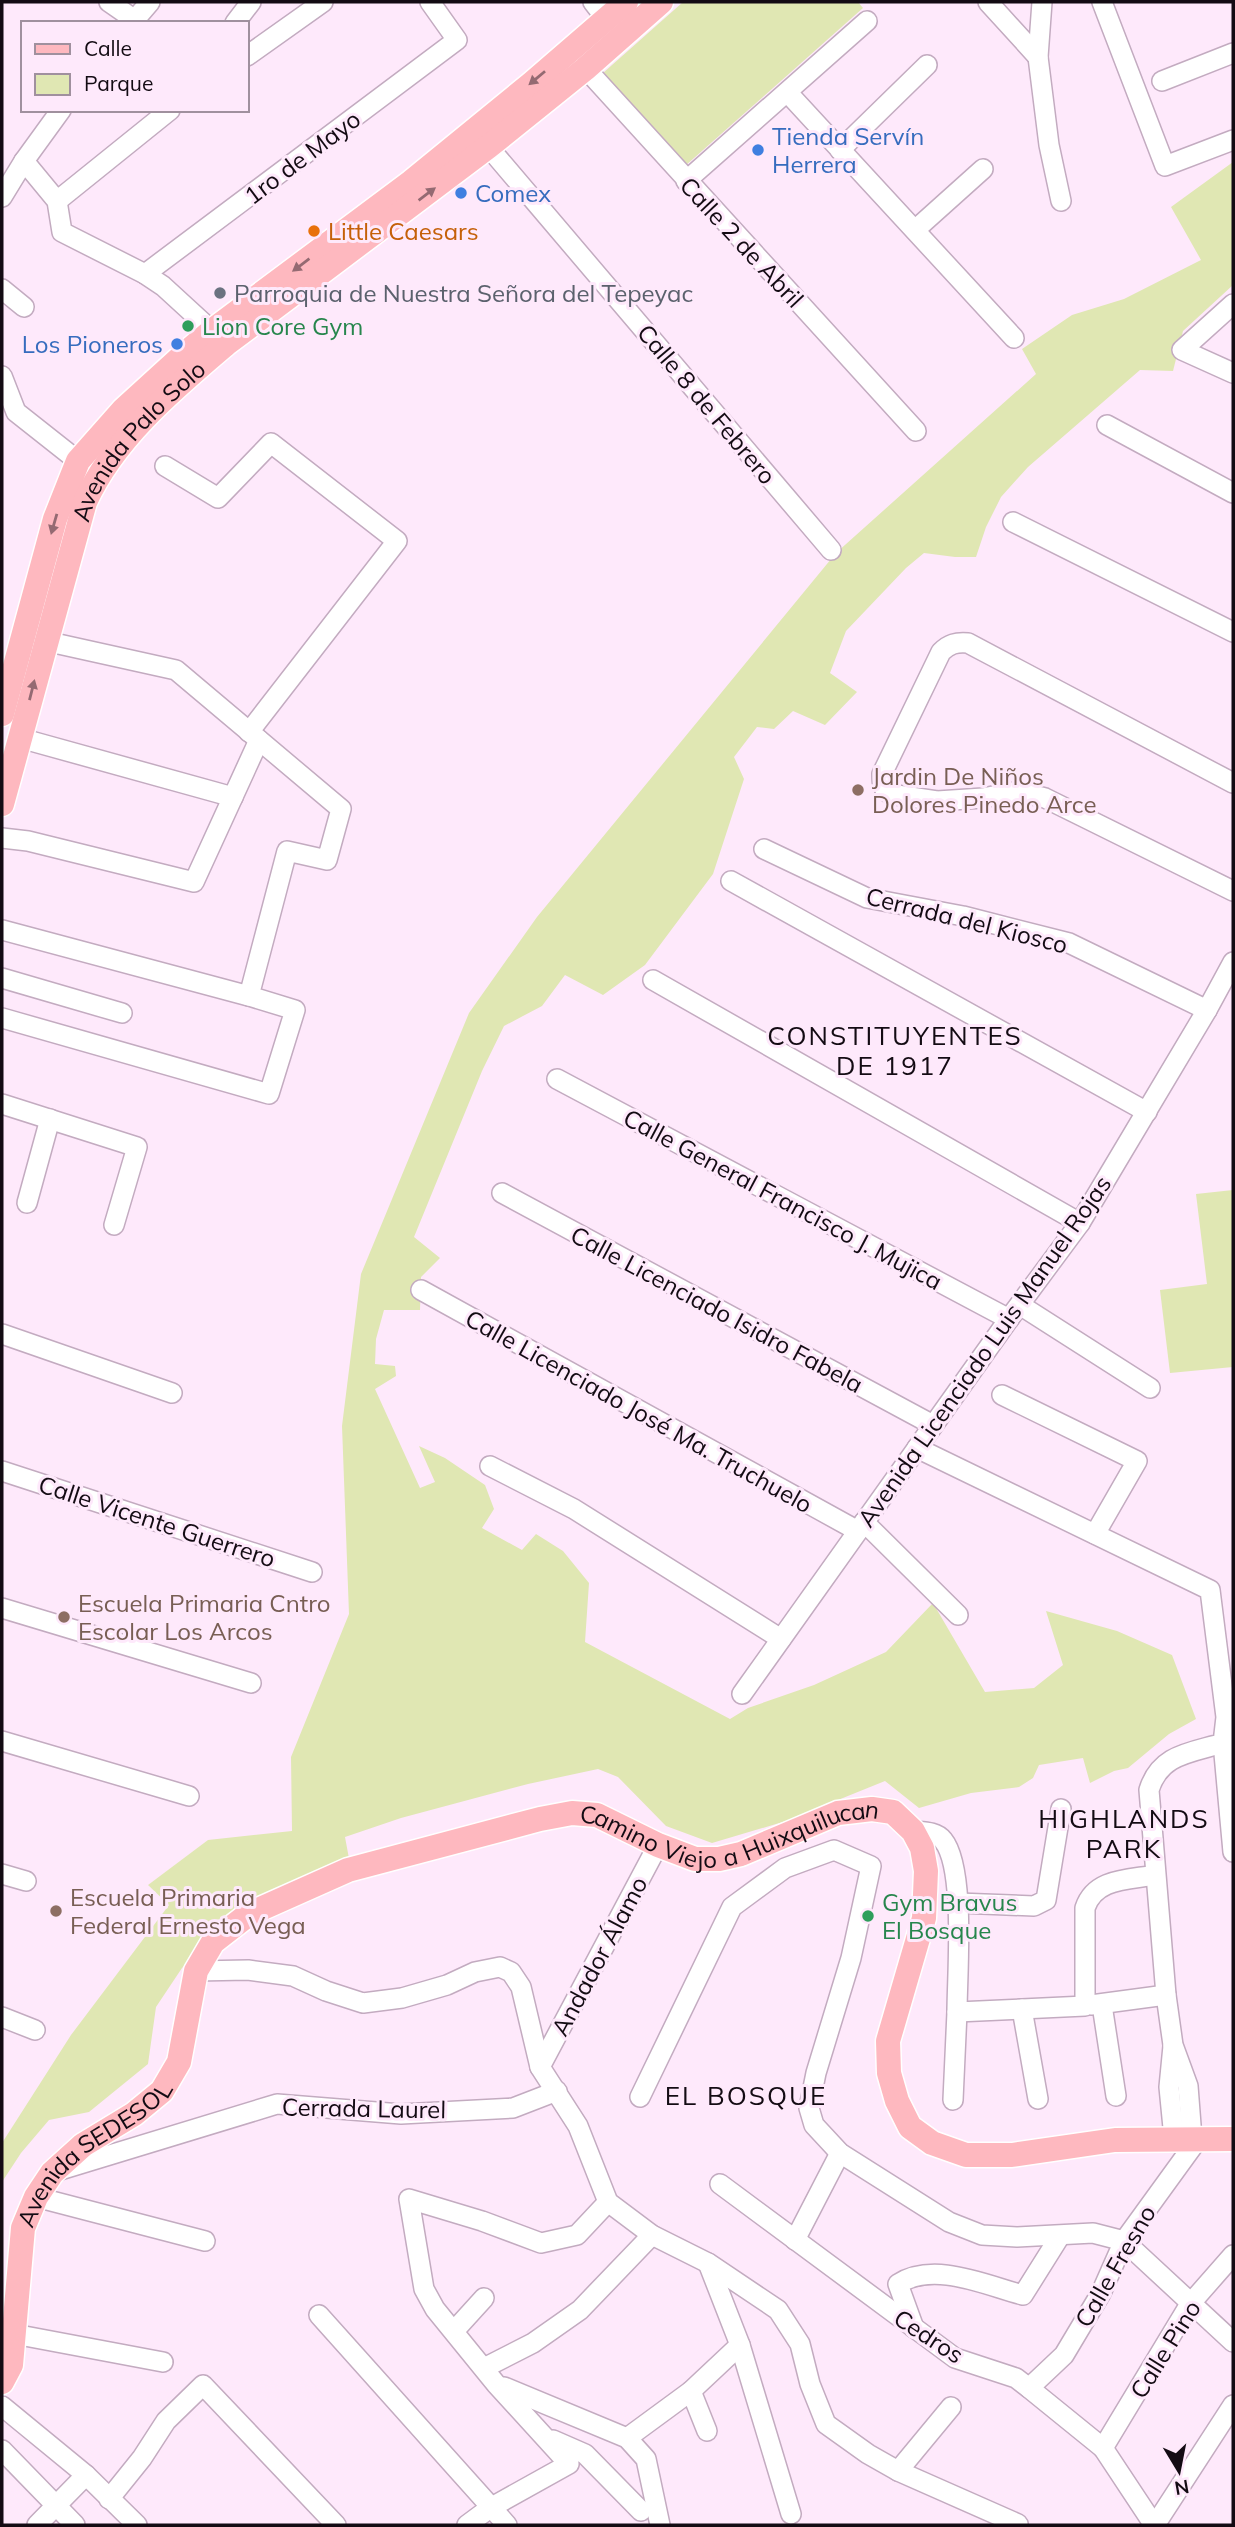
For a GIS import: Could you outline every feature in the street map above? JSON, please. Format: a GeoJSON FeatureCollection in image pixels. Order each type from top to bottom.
{"type":"FeatureCollection","features":[{"type":"Feature","properties":{"kind":"main road","name":"Avenida Palo Solo"},"geometry":{"type":"LineString","coordinates":[[2,714],[55,520],[124,409],[219,337],[411,182],[482,139],[577,60],[606,19],[626,2]]}},
{"type":"Feature","properties":{"kind":"main road","name":"Avenida Palo Solo"},"geometry":{"type":"LineString","coordinates":[[606,19],[661,2]]}},
{"type":"Feature","properties":{"kind":"main road","name":"Avenida Palo Solo"},"geometry":{"type":"LineString","coordinates":[[2,804],[75,534],[88,468]]}},
{"type":"Feature","properties":{"kind":"main road","name":"Camino Viejo a Huixquilucan"},"geometry":{"type":"LineString","coordinates":[[195,1972],[213,1942],[249,1914],[348,1870],[540,1819],[572,1813],[597,1815],[658,1845],[695,1859],[719,1859],[741,1854],[838,1813],[872,1809],[893,1812],[913,1831],[922,1848],[926,1871],[924,1918],[888,2041],[889,2073],[897,2101],[910,2127],[932,2143],[965,2155],[1012,2155],[1115,2140],[1233,2138]]}},
{"type":"Feature","properties":{"kind":"main road","name":"Avenida SEDESOL"},"geometry":{"type":"LineString","coordinates":[[2,2382],[11,2365],[23,2228],[36,2197],[51,2172],[83,2145],[134,2113],[162,2091],[179,2062],[195,1972]]}},
{"type":"Feature","properties":{"kind":"street"},"geometry":{"type":"LineString","coordinates":[[109,2],[134,21],[150,2]]}},
{"type":"Feature","properties":{"kind":"street"},"geometry":{"type":"LineString","coordinates":[[236,21],[250,2]]}},
{"type":"Feature","properties":{"kind":"street"},"geometry":{"type":"LineString","coordinates":[[248,55],[323,2]]}},
{"type":"Feature","properties":{"kind":"street","name":"1ro de Mayo"},"geometry":{"type":"LineString","coordinates":[[145,274],[457,40],[430,2]]}},
{"type":"Feature","properties":{"kind":"street"},"geometry":{"type":"LineString","coordinates":[[988,2],[1038,57]]}},
{"type":"Feature","properties":{"kind":"street"},"geometry":{"type":"LineString","coordinates":[[1042,2],[1038,57],[1049,145],[1061,201]]}},
{"type":"Feature","properties":{"kind":"street"},"geometry":{"type":"LineString","coordinates":[[1102,2],[1165,166],[1233,141]]}},
{"type":"Feature","properties":{"kind":"street"},"geometry":{"type":"LineString","coordinates":[[686,181],[867,21]]}},
{"type":"Feature","properties":{"kind":"street"},"geometry":{"type":"LineString","coordinates":[[1162,80],[1233,53]]}},
{"type":"Feature","properties":{"kind":"street","name":"Calle 2 de Abril"},"geometry":{"type":"LineString","coordinates":[[577,60],[916,431]]}},
{"type":"Feature","properties":{"kind":"street"},"geometry":{"type":"LineString","coordinates":[[840,150],[927,65]]}},
{"type":"Feature","properties":{"kind":"street"},"geometry":{"type":"LineString","coordinates":[[788,93],[1014,338]]}},
{"type":"Feature","properties":{"kind":"street"},"geometry":{"type":"LineString","coordinates":[[2,197],[60,112]]}},
{"type":"Feature","properties":{"kind":"street"},"geometry":{"type":"LineString","coordinates":[[57,201],[168,112]]}},
{"type":"Feature","properties":{"kind":"street","name":"Calle 8 de Febrero"},"geometry":{"type":"LineString","coordinates":[[482,139],[831,550]]}},
{"type":"Feature","properties":{"kind":"street"},"geometry":{"type":"LineString","coordinates":[[24,161],[57,201],[62,232],[145,274],[219,337]]}},
{"type":"Feature","properties":{"kind":"street"},"geometry":{"type":"LineString","coordinates":[[915,230],[983,169]]}},
{"type":"Feature","properties":{"kind":"street"},"geometry":{"type":"LineString","coordinates":[[2,289],[24,307]]}},
{"type":"Feature","properties":{"kind":"street"},"geometry":{"type":"LineString","coordinates":[[1233,304],[1182,350],[1233,373]]}},
{"type":"Feature","properties":{"kind":"street"},"geometry":{"type":"LineString","coordinates":[[2,376],[16,412],[88,468]]}},
{"type":"Feature","properties":{"kind":"street"},"geometry":{"type":"LineString","coordinates":[[1107,425],[1233,493]]}},
{"type":"Feature","properties":{"kind":"street"},"geometry":{"type":"LineString","coordinates":[[2,838],[194,882],[233,797],[254,736],[397,541],[271,443],[218,498],[165,467]]}},
{"type":"Feature","properties":{"kind":"street"},"geometry":{"type":"LineString","coordinates":[[1013,522],[1233,632]]}},
{"type":"Feature","properties":{"kind":"street"},"geometry":{"type":"LineString","coordinates":[[45,641],[176,670],[341,808],[327,860],[288,851],[249,996]]}},
{"type":"Feature","properties":{"kind":"street"},"geometry":{"type":"LineString","coordinates":[[1233,783],[968,643],[948,645],[941,652],[882,774],[884,790],[890,794],[937,801],[983,798],[1018,791],[1045,798],[1233,891]]}},
{"type":"Feature","properties":{"kind":"street"},"geometry":{"type":"LineString","coordinates":[[20,738],[233,797]]}},
{"type":"Feature","properties":{"kind":"street","name":"Cerrada del Kiosco"},"geometry":{"type":"LineString","coordinates":[[765,849],[867,898],[963,916],[1069,943],[1207,1010]]}},
{"type":"Feature","properties":{"kind":"street"},"geometry":{"type":"LineString","coordinates":[[731,881],[1147,1112]]}},
{"type":"Feature","properties":{"kind":"street"},"geometry":{"type":"LineString","coordinates":[[2,930],[295,1010],[270,1094],[2,1018]]}},
{"type":"Feature","properties":{"kind":"street","name":"Avenida Licenciado Luis Manuel Rojas"},"geometry":{"type":"LineString","coordinates":[[742,1694],[1080,1223],[1233,962]]}},
{"type":"Feature","properties":{"kind":"street"},"geometry":{"type":"LineString","coordinates":[[2,978],[122,1013]]}},
{"type":"Feature","properties":{"kind":"street"},"geometry":{"type":"LineString","coordinates":[[653,980],[1080,1223]]}},
{"type":"Feature","properties":{"kind":"street","name":"Calle General Francisco J. Mujica"},"geometry":{"type":"LineString","coordinates":[[557,1079],[1014,1312],[1150,1388]]}},
{"type":"Feature","properties":{"kind":"street"},"geometry":{"type":"LineString","coordinates":[[2,1104],[137,1147],[114,1225]]}},
{"type":"Feature","properties":{"kind":"street"},"geometry":{"type":"LineString","coordinates":[[27,1203],[50,1119]]}},
{"type":"Feature","properties":{"kind":"street","name":"Calle Licenciado Isidro Fabela"},"geometry":{"type":"LineString","coordinates":[[502,1193],[933,1425]]}},
{"type":"Feature","properties":{"kind":"street","name":"Calle Licenciado José Ma. Truchuelo"},"geometry":{"type":"LineString","coordinates":[[421,1290],[861,1527],[958,1615]]}},
{"type":"Feature","properties":{"kind":"street"},"geometry":{"type":"LineString","coordinates":[[2,1335],[172,1393]]}},
{"type":"Feature","properties":{"kind":"street"},"geometry":{"type":"LineString","coordinates":[[1002,1395],[1137,1461],[1095,1534]]}},
{"type":"Feature","properties":{"kind":"street"},"geometry":{"type":"LineString","coordinates":[[917,1448],[1210,1590],[1226,1717],[1223,1743],[1233,1852]]}},
{"type":"Feature","properties":{"kind":"street"},"geometry":{"type":"LineString","coordinates":[[490,1466],[574,1510],[781,1639]]}},
{"type":"Feature","properties":{"kind":"street","name":"Calle Vicente Guerrero"},"geometry":{"type":"LineString","coordinates":[[2,1471],[312,1572]]}},
{"type":"Feature","properties":{"kind":"street"},"geometry":{"type":"LineString","coordinates":[[2,1608],[251,1683]]}},
{"type":"Feature","properties":{"kind":"street"},"geometry":{"type":"LineString","coordinates":[[2,1741],[189,1796]]}},
{"type":"Feature","properties":{"kind":"street"},"geometry":{"type":"LineString","coordinates":[[1188,2138],[1188,2085],[1173,2045],[1149,1790],[1153,1776],[1164,1763],[1223,1743]]}},
{"type":"Feature","properties":{"kind":"street"},"geometry":{"type":"LineString","coordinates":[[958,1903],[1034,1906],[1046,1900],[1061,1809]]}},
{"type":"Feature","properties":{"kind":"street"},"geometry":{"type":"LineString","coordinates":[[913,1831],[934,1833],[943,1840],[954,1868],[958,1903],[953,2100]]}},
{"type":"Feature","properties":{"kind":"street","name":"Andador Álamo"},"geometry":{"type":"LineString","coordinates":[[540,2067],[658,1845]]}},
{"type":"Feature","properties":{"kind":"street"},"geometry":{"type":"LineString","coordinates":[[640,2098],[732,1907],[785,1868],[834,1850],[871,1866],[851,1958],[816,2073],[809,2108],[814,2125],[840,2153],[949,2222],[971,2231],[982,2235],[1017,2237],[1093,2234],[1124,2241],[1233,2342]]}},
{"type":"Feature","properties":{"kind":"street"},"geometry":{"type":"LineString","coordinates":[[2,1874],[26,1881]]}},
{"type":"Feature","properties":{"kind":"street"},"geometry":{"type":"LineString","coordinates":[[1116,2096],[1093,2005],[1085,1908],[1088,1898],[1105,1884],[1155,1875]]}},
{"type":"Feature","properties":{"kind":"street"},"geometry":{"type":"LineString","coordinates":[[195,1972],[248,1970],[293,1976],[326,1991],[363,2003],[402,1998],[447,1985],[475,1972],[499,1967],[511,1972],[521,1987],[540,2067],[578,2126],[608,2203],[652,2235],[708,2263],[778,2310],[800,2344],[810,2384],[826,2424],[868,2455],[898,2471],[1018,2524]]}},
{"type":"Feature","properties":{"kind":"street"},"geometry":{"type":"LineString","coordinates":[[957,2012],[1093,2005],[1167,1995]]}},
{"type":"Feature","properties":{"kind":"street"},"geometry":{"type":"LineString","coordinates":[[1022,2009],[1038,2099]]}},
{"type":"Feature","properties":{"kind":"street"},"geometry":{"type":"LineString","coordinates":[[2,2017],[35,2030]]}},
{"type":"Feature","properties":{"kind":"street","name":"Cerrada Laurel"},"geometry":{"type":"LineString","coordinates":[[51,2172],[277,2104],[401,2114],[513,2108],[557,2091]]}},
{"type":"Feature","properties":{"kind":"street","name":"Calle Fresno"},"geometry":{"type":"LineString","coordinates":[[1029,2388],[1063,2355],[1101,2293],[1124,2241],[1188,2138]]}},
{"type":"Feature","properties":{"kind":"street"},"geometry":{"type":"LineString","coordinates":[[795,2240],[840,2153]]}},
{"type":"Feature","properties":{"kind":"street","name":"Cedros"},"geometry":{"type":"LineString","coordinates":[[720,2183],[955,2358],[1016,2378],[1029,2388],[1103,2448],[1154,2525]]}},
{"type":"Feature","properties":{"kind":"street"},"geometry":{"type":"LineString","coordinates":[[36,2197],[205,2241]]}},
{"type":"Feature","properties":{"kind":"street"},"geometry":{"type":"LineString","coordinates":[[467,2525],[490,2508],[569,2464],[496,2384],[435,2309],[424,2289],[409,2199],[482,2221],[541,2243],[577,2235],[608,2203]]}},
{"type":"Feature","properties":{"kind":"street"},"geometry":{"type":"LineString","coordinates":[[484,2368],[533,2343],[580,2310],[652,2235]]}},
{"type":"Feature","properties":{"kind":"street"},"geometry":{"type":"LineString","coordinates":[[914,2328],[898,2284],[909,2276],[941,2273],[1023,2295],[1060,2235]]}},
{"type":"Feature","properties":{"kind":"street","name":"Calle Pino"},"geometry":{"type":"LineString","coordinates":[[1103,2448],[1190,2304],[1233,2255]]}},
{"type":"Feature","properties":{"kind":"street"},"geometry":{"type":"LineString","coordinates":[[708,2263],[740,2344],[791,2514]]}},
{"type":"Feature","properties":{"kind":"street"},"geometry":{"type":"LineString","coordinates":[[454,2331],[484,2298]]}},
{"type":"Feature","properties":{"kind":"street"},"geometry":{"type":"LineString","coordinates":[[319,2315],[507,2525]]}},
{"type":"Feature","properties":{"kind":"street"},"geometry":{"type":"LineString","coordinates":[[14,2334],[163,2362]]}},
{"type":"Feature","properties":{"kind":"street"},"geometry":{"type":"LineString","coordinates":[[628,2438],[691,2391],[740,2344]]}},
{"type":"Feature","properties":{"kind":"street"},"geometry":{"type":"LineString","coordinates":[[496,2384],[628,2438],[646,2459],[660,2525]]}},
{"type":"Feature","properties":{"kind":"street"},"geometry":{"type":"LineString","coordinates":[[109,2498],[142,2458],[166,2421],[203,2385],[336,2525]]}},
{"type":"Feature","properties":{"kind":"street"},"geometry":{"type":"LineString","coordinates":[[691,2391],[707,2431]]}},
{"type":"Feature","properties":{"kind":"street"},"geometry":{"type":"LineString","coordinates":[[1154,2525],[1233,2405]]}},
{"type":"Feature","properties":{"kind":"street"},"geometry":{"type":"LineString","coordinates":[[2,2406],[86,2475],[137,2525]]}},
{"type":"Feature","properties":{"kind":"street"},"geometry":{"type":"LineString","coordinates":[[898,2471],[951,2407]]}},
{"type":"Feature","properties":{"kind":"street"},"geometry":{"type":"LineString","coordinates":[[545,2437],[585,2454],[640,2511]]}},
{"type":"Feature","properties":{"kind":"street"},"geometry":{"type":"LineString","coordinates":[[2,2450],[75,2525]]}},
{"type":"Feature","properties":{"kind":"street"},"geometry":{"type":"LineString","coordinates":[[37,2525],[86,2475]]}},
{"type":"Feature","properties":{"kind":"green space"},"geometry":{"type":"Polygon","coordinates":[[[683,2],[858,2],[863,8],[685,166],[603,73],[683,2]]]}},
{"type":"Feature","properties":{"kind":"green space"},"geometry":{"type":"Polygon","coordinates":[[[1233,162],[1233,285],[1183,331],[1173,371],[1140,370],[1028,467],[1001,497],[986,527],[976,557],[924,553],[906,568],[846,631],[830,673],[857,692],[825,725],[793,711],[774,729],[757,727],[734,757],[744,779],[713,874],[645,965],[603,995],[565,975],[542,1006],[504,1026],[482,1071],[414,1237],[440,1258],[421,1277],[420,1310],[384,1310],[376,1339],[375,1364],[395,1366],[396,1376],[375,1389],[420,1488],[435,1482],[419,1446],[445,1458],[485,1485],[494,1509],[482,1528],[522,1550],[536,1534],[563,1551],[589,1583],[585,1642],[730,1719],[748,1708],[814,1685],[886,1652],[933,1603],[985,1692],[1034,1688],[1063,1665],[1046,1611],[1117,1631],[1172,1655],[1196,1719],[1169,1734],[1128,1768],[1114,1771],[1090,1783],[1083,1758],[1039,1765],[1033,1778],[1019,1787],[971,1793],[919,1808],[885,1781],[786,1821],[712,1843],[666,1826],[618,1777],[598,1769],[528,1784],[401,1818],[345,1837],[350,1864],[212,1936],[182,1968],[156,2007],[148,2064],[89,2112],[49,2120],[21,2153],[2,2182],[2,2143],[71,2035],[169,1905],[148,1885],[208,1840],[292,1831],[291,1757],[349,1614],[342,1426],[361,1274],[469,1013],[537,917],[836,553],[1036,374],[1022,349],[1072,315],[1124,299],[1201,260],[1171,207],[1233,162]]]}},
{"type":"Feature","properties":{"kind":"green space"},"geometry":{"type":"Polygon","coordinates":[[[1233,1190],[1233,1367],[1170,1373],[1160,1290],[1207,1284],[1196,1194],[1233,1190]]]}},
{"type":"Feature","properties":{"kind":"place","name":"Tienda Servín Herrera"},"geometry":{"type":"Point","coordinates":[758,150]}},
{"type":"Feature","properties":{"kind":"place","name":"Comex"},"geometry":{"type":"Point","coordinates":[461,193]}},
{"type":"Feature","properties":{"kind":"place","name":"Little Caesars"},"geometry":{"type":"Point","coordinates":[314,231]}},
{"type":"Feature","properties":{"kind":"place","name":"Parroquia de Nuestra Señora del Tepeyac"},"geometry":{"type":"Point","coordinates":[220,293]}},
{"type":"Feature","properties":{"kind":"place","name":"Lion Core Gym"},"geometry":{"type":"Point","coordinates":[188,326]}},
{"type":"Feature","properties":{"kind":"place","name":"Los Pioneros"},"geometry":{"type":"Point","coordinates":[177,344]}},
{"type":"Feature","properties":{"kind":"place","name":"Jardin De Niños Dolores Pinedo Arce"},"geometry":{"type":"Point","coordinates":[858,790]}},
{"type":"Feature","properties":{"kind":"place","name":"Escuela Primaria Cntro Escolar Los Arcos"},"geometry":{"type":"Point","coordinates":[64,1617]}},
{"type":"Feature","properties":{"kind":"place","name":"Escuela Primaria Federal Ernesto Vega"},"geometry":{"type":"Point","coordinates":[56,1911]}},
{"type":"Feature","properties":{"kind":"place","name":"Gym Bravus El Bosque"},"geometry":{"type":"Point","coordinates":[868,1916]}},
{"type":"Feature","properties":{"kind":"district","name":"CONSTITUYENTES DE 1917"},"geometry":{"type":"Point","coordinates":[895,1050]}},
{"type":"Feature","properties":{"kind":"district","name":"HIGHLANDS PARK"},"geometry":{"type":"Point","coordinates":[1124,1833]}},
{"type":"Feature","properties":{"kind":"district","name":"EL BOSQUE"},"geometry":{"type":"Point","coordinates":[746,2095]}}]}
